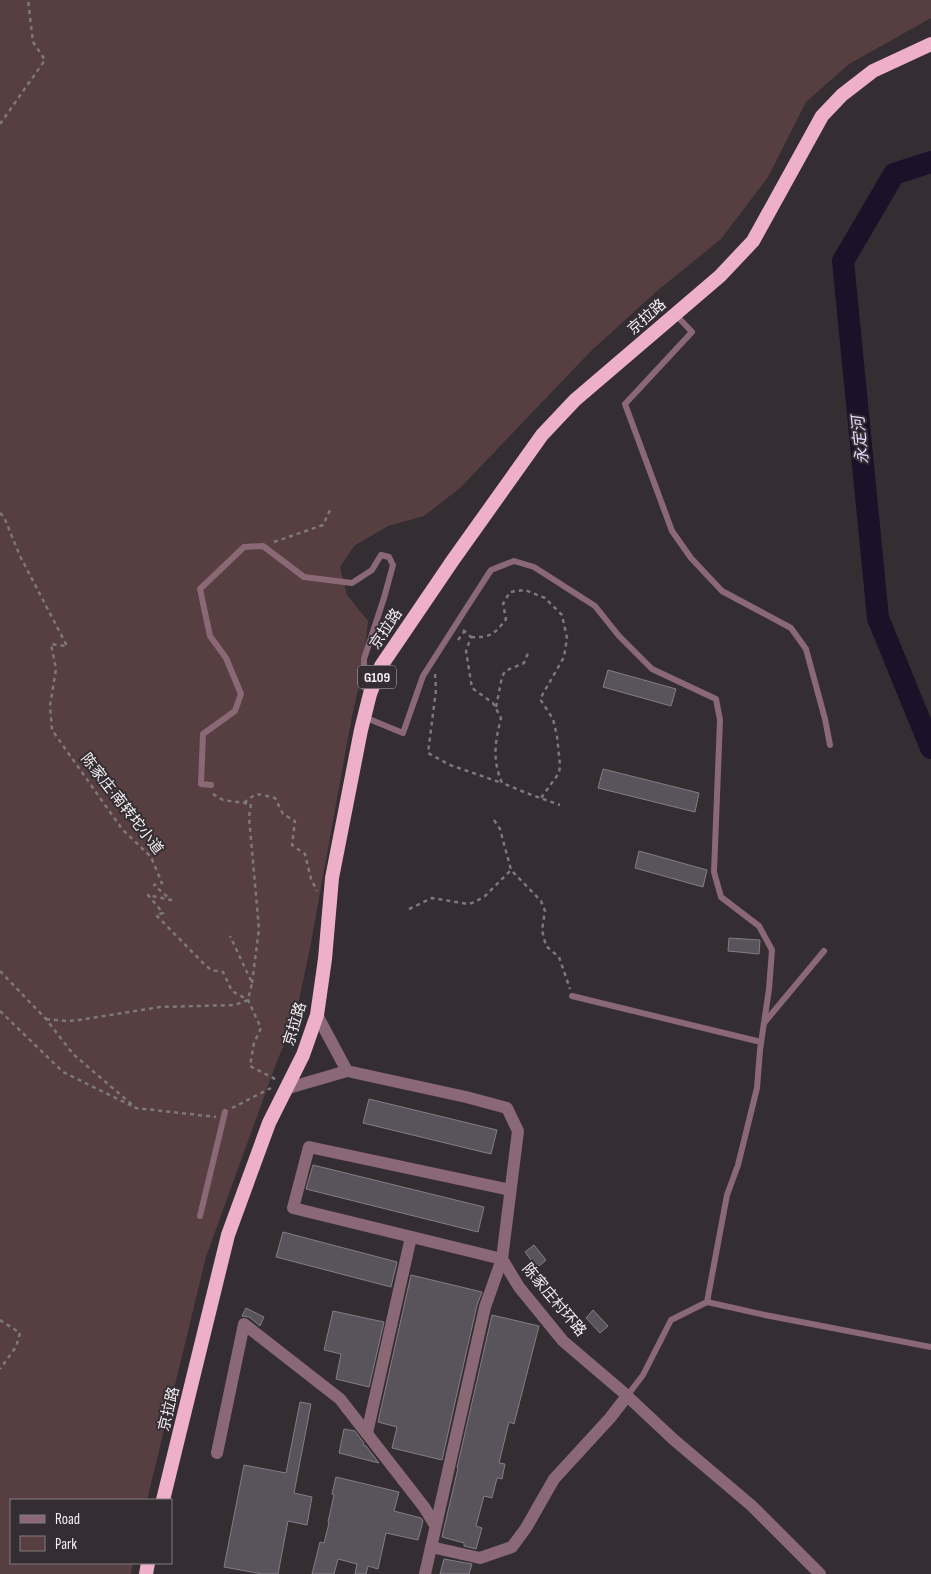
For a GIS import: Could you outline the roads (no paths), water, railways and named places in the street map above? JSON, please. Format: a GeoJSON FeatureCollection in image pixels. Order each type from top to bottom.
{"type":"FeatureCollection","features":[{"type":"Feature","properties":{"kind":"highway","name":"京拉路"},"geometry":{"type":"LineString","coordinates":[[163,1499],[228,1235],[268,1123],[303,1055],[317,1015],[332,878],[364,717],[370,694],[381,666],[452,560],[542,435],[575,400],[720,276],[753,241],[822,116],[842,95],[873,71],[931,44]]}},
{"type":"Feature","properties":{"kind":"street"},"geometry":{"type":"LineString","coordinates":[[288,1084],[347,1071],[317,1015]]}},
{"type":"Feature","properties":{"kind":"street","name":"陈家庄村环路"},"geometry":{"type":"LineString","coordinates":[[347,1071],[507,1108],[518,1131],[502,1259],[518,1287],[564,1341],[673,1439],[752,1506],[820,1574]]}},
{"type":"Feature","properties":{"kind":"street"},"geometry":{"type":"LineString","coordinates":[[425,1574],[485,1308],[502,1259],[293,1208],[309,1147],[510,1190]]}},
{"type":"Feature","properties":{"kind":"street"},"geometry":{"type":"LineString","coordinates":[[366,1433],[411,1237]]}},
{"type":"Feature","properties":{"kind":"street"},"geometry":{"type":"LineString","coordinates":[[217,1453],[244,1324],[340,1399],[424,1507],[435,1525]]}},
{"type":"Feature","properties":{"kind":"street"},"geometry":{"type":"LineString","coordinates":[[431,1547],[480,1558],[512,1547],[526,1528],[554,1479],[610,1418],[627,1396]]}},
{"type":"Feature","properties":{"kind":"lane"},"geometry":{"type":"LineString","coordinates":[[675,314],[692,332],[625,404],[672,531],[691,558],[722,591],[791,628],[806,649],[826,719],[830,745]]}},
{"type":"Feature","properties":{"kind":"lane"},"geometry":{"type":"LineString","coordinates":[[211,785],[201,784],[203,734],[235,712],[241,694],[226,658],[210,636],[200,589],[244,546],[263,546],[304,577],[352,583],[372,570],[381,555],[389,557],[393,565],[364,659],[364,687],[370,694]]}},
{"type":"Feature","properties":{"kind":"lane"},"geometry":{"type":"LineString","coordinates":[[364,717],[403,733],[423,676],[456,624],[491,570],[514,561],[534,567],[595,606],[619,636],[652,669],[716,700],[720,720],[714,872],[721,897],[759,926],[772,950],[757,1088],[738,1165],[727,1195],[707,1302]]}},
{"type":"Feature","properties":{"kind":"lane"},"geometry":{"type":"LineString","coordinates":[[763,1024],[824,951]]}},
{"type":"Feature","properties":{"kind":"lane"},"geometry":{"type":"LineString","coordinates":[[572,996],[761,1042]]}},
{"type":"Feature","properties":{"kind":"lane"},"geometry":{"type":"LineString","coordinates":[[200,1216],[225,1112]]}},
{"type":"Feature","properties":{"kind":"lane"},"geometry":{"type":"LineString","coordinates":[[627,1396],[643,1375],[670,1320],[707,1302],[765,1316],[931,1347]]}},
{"type":"Feature","properties":{"kind":"waterway","name":"永定河"},"geometry":{"type":"LineString","coordinates":[[931,162],[894,174],[843,261],[878,618],[931,748]]}}]}
